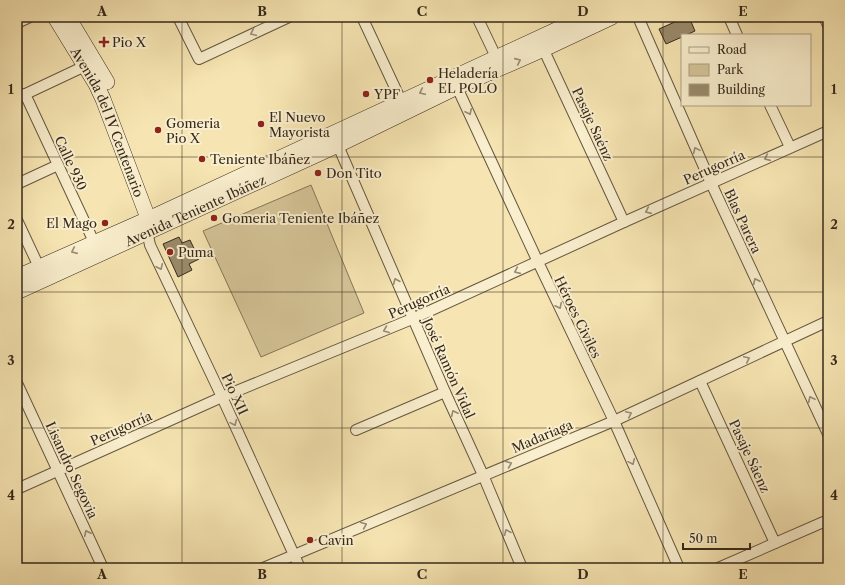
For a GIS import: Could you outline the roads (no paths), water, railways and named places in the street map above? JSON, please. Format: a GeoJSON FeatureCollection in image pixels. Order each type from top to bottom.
{"type":"FeatureCollection","features":[{"type":"Feature","properties":{"kind":"main road","name":"Avenida del IV Centenario"},"geometry":{"type":"LineString","coordinates":[[55,17],[96,84],[153,222]]}},
{"type":"Feature","properties":{"kind":"main road","name":"Avenida del IV Centenario"},"geometry":{"type":"LineString","coordinates":[[68,17],[105,80],[117,108],[153,222]]}},
{"type":"Feature","properties":{"kind":"main road","name":"Avenida Teniente Ibáñez"},"geometry":{"type":"LineString","coordinates":[[455,82],[496,57],[541,44],[584,17]]}},
{"type":"Feature","properties":{"kind":"main road","name":"Avenida Teniente Ibáñez"},"geometry":{"type":"LineString","coordinates":[[17,292],[153,222],[335,139],[455,82],[541,44],[612,17]]}},
{"type":"Feature","properties":{"kind":"main road","name":"Avenida Teniente Ibáñez"},"geometry":{"type":"LineString","coordinates":[[17,277],[94,242],[153,222]]}},
{"type":"Feature","properties":{"kind":"street"},"geometry":{"type":"LineString","coordinates":[[17,23],[30,17]]}},
{"type":"Feature","properties":{"kind":"street"},"geometry":{"type":"LineString","coordinates":[[178,17],[198,59],[289,17]]}},
{"type":"Feature","properties":{"kind":"street"},"geometry":{"type":"LineString","coordinates":[[362,17],[404,107]]}},
{"type":"Feature","properties":{"kind":"street"},"geometry":{"type":"LineString","coordinates":[[477,17],[496,57]]}},
{"type":"Feature","properties":{"kind":"street","name":"Blas Parera"},"geometry":{"type":"LineString","coordinates":[[638,17],[711,183],[828,434]]}},
{"type":"Feature","properties":{"kind":"street"},"geometry":{"type":"LineString","coordinates":[[729,17],[737,34]]}},
{"type":"Feature","properties":{"kind":"street"},"geometry":{"type":"LineString","coordinates":[[824,17],[828,25]]}},
{"type":"Feature","properties":{"kind":"street","name":"Pasaje Saénz"},"geometry":{"type":"LineString","coordinates":[[541,44],[624,222]]}},
{"type":"Feature","properties":{"kind":"street"},"geometry":{"type":"LineString","coordinates":[[21,96],[85,66]]}},
{"type":"Feature","properties":{"kind":"street","name":"Héroes Civiles"},"geometry":{"type":"LineString","coordinates":[[455,82],[538,262],[614,421],[679,568]]}},
{"type":"Feature","properties":{"kind":"street","name":"Calle 930"},"geometry":{"type":"LineString","coordinates":[[21,96],[58,165],[94,242]]}},
{"type":"Feature","properties":{"kind":"street"},"geometry":{"type":"LineString","coordinates":[[770,106],[790,147]]}},
{"type":"Feature","properties":{"kind":"street","name":"Perugorría"},"geometry":{"type":"LineString","coordinates":[[17,489],[222,397],[412,319],[828,131]]}},
{"type":"Feature","properties":{"kind":"street","name":"José Ramón Vidal"},"geometry":{"type":"LineString","coordinates":[[335,139],[412,319],[483,475],[522,568]]}},
{"type":"Feature","properties":{"kind":"street"},"geometry":{"type":"LineString","coordinates":[[17,184],[58,165]]}},
{"type":"Feature","properties":{"kind":"street"},"geometry":{"type":"LineString","coordinates":[[17,220],[39,267]]}},
{"type":"Feature","properties":{"kind":"street","name":"Pio XII"},"geometry":{"type":"LineString","coordinates":[[153,222],[150,245],[222,397],[300,568]]}},
{"type":"Feature","properties":{"kind":"street","name":"Madariaga"},"geometry":{"type":"LineString","coordinates":[[263,568],[614,421],[828,321]]}},
{"type":"Feature","properties":{"kind":"street","name":"Pasaje Sáenz"},"geometry":{"type":"LineString","coordinates":[[700,381],[776,543]]}},
{"type":"Feature","properties":{"kind":"street","name":"Lisandro Segovia"},"geometry":{"type":"LineString","coordinates":[[18,388],[103,568]]}},
{"type":"Feature","properties":{"kind":"street"},"geometry":{"type":"LineString","coordinates":[[356,430],[445,392]]}},
{"type":"Feature","properties":{"kind":"street"},"geometry":{"type":"LineString","coordinates":[[718,568],[828,520]]}},
{"type":"Feature","properties":{"kind":"place","name":"Pio X"},"geometry":{"type":"Point","coordinates":[104,42]}},
{"type":"Feature","properties":{"kind":"place","name":"Heladería EL POLO"},"geometry":{"type":"Point","coordinates":[430,80]}},
{"type":"Feature","properties":{"kind":"place","name":"YPF"},"geometry":{"type":"Point","coordinates":[366,94]}},
{"type":"Feature","properties":{"kind":"place","name":"El Nuevo Mayorista"},"geometry":{"type":"Point","coordinates":[261,124]}},
{"type":"Feature","properties":{"kind":"place","name":"Gomeria Pio X"},"geometry":{"type":"Point","coordinates":[158,130]}},
{"type":"Feature","properties":{"kind":"place","name":"Teniente Ibáñez"},"geometry":{"type":"Point","coordinates":[202,159]}},
{"type":"Feature","properties":{"kind":"place","name":"Don Tito"},"geometry":{"type":"Point","coordinates":[318,173]}},
{"type":"Feature","properties":{"kind":"place","name":"Gomeria Teniente Ibáñez"},"geometry":{"type":"Point","coordinates":[214,218]}},
{"type":"Feature","properties":{"kind":"place","name":"El Mago"},"geometry":{"type":"Point","coordinates":[105,223]}},
{"type":"Feature","properties":{"kind":"place","name":"Puma"},"geometry":{"type":"Point","coordinates":[170,252]}},
{"type":"Feature","properties":{"kind":"place","name":"Cavin"},"geometry":{"type":"Point","coordinates":[310,540]}}]}
